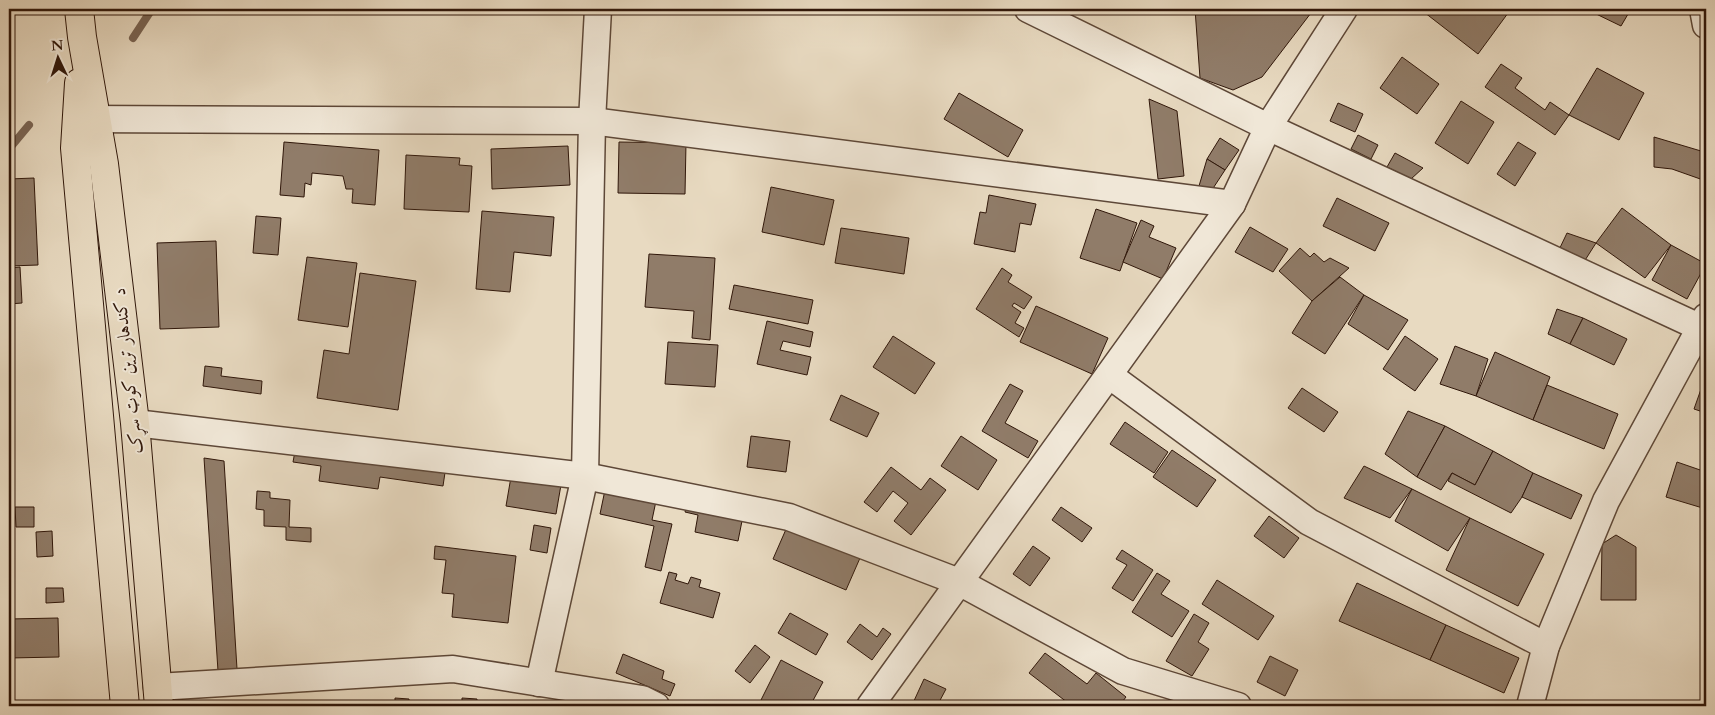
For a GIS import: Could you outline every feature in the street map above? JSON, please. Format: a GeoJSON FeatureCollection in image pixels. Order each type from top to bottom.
{"type":"FeatureCollection","features":[{"type":"Feature","properties":{"kind":"main road","name":"د کندهار ترين کوټ سړک"},"geometry":{"type":"LineString","coordinates":[[79,9],[87,119],[104,164],[135,423],[158,697]]}},
{"type":"Feature","properties":{"kind":"main road","name":"د کندهار ترين کوټ سړک"},"geometry":{"type":"LineString","coordinates":[[87,119],[75,148],[125,706]]}},
{"type":"Feature","properties":{"kind":"street"},"geometry":{"type":"LineString","coordinates":[[539,683],[585,476],[592,121],[598,9]]}},
{"type":"Feature","properties":{"kind":"street"},"geometry":{"type":"LineString","coordinates":[[1028,9],[1268,127],[1703,322],[1606,501],[1546,646],[1530,706]]}},
{"type":"Feature","properties":{"kind":"street"},"geometry":{"type":"LineString","coordinates":[[870,706],[1232,204],[1268,127],[1344,9]]}},
{"type":"Feature","properties":{"kind":"street"},"geometry":{"type":"LineString","coordinates":[[1703,9],[1706,26]]}},
{"type":"Feature","properties":{"kind":"street"},"geometry":{"type":"LineString","coordinates":[[87,119],[592,121],[1232,204]]}},
{"type":"Feature","properties":{"kind":"street"},"geometry":{"type":"LineString","coordinates":[[1109,375],[1308,522],[1546,646]]}},
{"type":"Feature","properties":{"kind":"street"},"geometry":{"type":"LineString","coordinates":[[135,423],[585,476],[789,517],[960,582],[1123,671],[1238,706]]}},
{"type":"Feature","properties":{"kind":"street"},"geometry":{"type":"LineString","coordinates":[[158,697],[453,670],[642,699],[656,706]]}},
{"type":"Feature","properties":{"kind":"building"},"geometry":{"type":"Polygon","coordinates":[[[1195,9],[1314,9],[1262,77],[1233,90],[1200,78],[1195,9]]]}},
{"type":"Feature","properties":{"kind":"building"},"geometry":{"type":"Polygon","coordinates":[[[1420,9],[1511,9],[1478,54],[1420,9]]]}},
{"type":"Feature","properties":{"kind":"building"},"geometry":{"type":"Polygon","coordinates":[[[1591,9],[1631,9],[1621,26],[1590,11],[1591,9]]]}},
{"type":"Feature","properties":{"kind":"building"},"geometry":{"type":"Polygon","coordinates":[[[1402,57],[1439,84],[1417,114],[1380,88],[1402,57]]]}},
{"type":"Feature","properties":{"kind":"building"},"geometry":{"type":"Polygon","coordinates":[[[1501,64],[1522,78],[1515,88],[1545,110],[1550,102],[1569,115],[1555,135],[1485,87],[1501,64]]]}},
{"type":"Feature","properties":{"kind":"building"},"geometry":{"type":"Polygon","coordinates":[[[1597,68],[1644,93],[1619,140],[1569,115],[1597,68]]]}},
{"type":"Feature","properties":{"kind":"building"},"geometry":{"type":"Polygon","coordinates":[[[959,93],[1023,130],[1008,157],[944,119],[959,93]]]}},
{"type":"Feature","properties":{"kind":"building"},"geometry":{"type":"Polygon","coordinates":[[[1149,99],[1177,111],[1184,176],[1158,179],[1149,99]]]}},
{"type":"Feature","properties":{"kind":"building"},"geometry":{"type":"Polygon","coordinates":[[[1461,101],[1494,122],[1468,164],[1435,143],[1461,101]]]}},
{"type":"Feature","properties":{"kind":"building"},"geometry":{"type":"Polygon","coordinates":[[[1338,103],[1363,114],[1355,132],[1330,121],[1338,103]]]}},
{"type":"Feature","properties":{"kind":"building"},"geometry":{"type":"Polygon","coordinates":[[[1358,135],[1378,145],[1371,159],[1351,149],[1358,135]]]}},
{"type":"Feature","properties":{"kind":"building"},"geometry":{"type":"Polygon","coordinates":[[[1654,137],[1701,151],[1706,181],[1672,169],[1654,167],[1654,137]]]}},
{"type":"Feature","properties":{"kind":"building"},"geometry":{"type":"Polygon","coordinates":[[[1220,138],[1239,150],[1225,170],[1207,159],[1220,138]]]}},
{"type":"Feature","properties":{"kind":"building"},"geometry":{"type":"Polygon","coordinates":[[[284,142],[379,150],[375,205],[352,203],[353,189],[346,189],[343,176],[312,173],[311,185],[305,183],[304,197],[280,195],[284,142]]]}},
{"type":"Feature","properties":{"kind":"building"},"geometry":{"type":"Polygon","coordinates":[[[619,142],[686,143],[685,194],[618,193],[619,142]]]}},
{"type":"Feature","properties":{"kind":"building"},"geometry":{"type":"Polygon","coordinates":[[[1518,142],[1536,153],[1515,186],[1497,174],[1518,142]]]}},
{"type":"Feature","properties":{"kind":"building"},"geometry":{"type":"Polygon","coordinates":[[[568,146],[570,185],[492,189],[491,149],[568,146]]]}},
{"type":"Feature","properties":{"kind":"building"},"geometry":{"type":"Polygon","coordinates":[[[1395,153],[1423,168],[1411,179],[1387,167],[1395,153]]]}},
{"type":"Feature","properties":{"kind":"building"},"geometry":{"type":"Polygon","coordinates":[[[406,155],[460,158],[459,165],[472,166],[469,212],[404,209],[406,155]]]}},
{"type":"Feature","properties":{"kind":"building"},"geometry":{"type":"Polygon","coordinates":[[[1207,159],[1225,170],[1208,196],[1199,186],[1207,159]]]}},
{"type":"Feature","properties":{"kind":"building"},"geometry":{"type":"Polygon","coordinates":[[[34,178],[38,265],[9,266],[9,179],[34,178]]]}},
{"type":"Feature","properties":{"kind":"building"},"geometry":{"type":"Polygon","coordinates":[[[771,187],[834,200],[824,245],[762,232],[771,187]]]}},
{"type":"Feature","properties":{"kind":"building"},"geometry":{"type":"Polygon","coordinates":[[[989,195],[1036,204],[1031,225],[1020,223],[1015,252],[974,244],[980,212],[986,213],[989,195]]]}},
{"type":"Feature","properties":{"kind":"building"},"geometry":{"type":"Polygon","coordinates":[[[1337,198],[1389,223],[1375,251],[1323,226],[1337,198]]]}},
{"type":"Feature","properties":{"kind":"building"},"geometry":{"type":"Polygon","coordinates":[[[1622,208],[1671,245],[1645,278],[1596,243],[1622,208]]]}},
{"type":"Feature","properties":{"kind":"building"},"geometry":{"type":"Polygon","coordinates":[[[1096,209],[1137,223],[1120,271],[1080,258],[1096,209]]]}},
{"type":"Feature","properties":{"kind":"building"},"geometry":{"type":"Polygon","coordinates":[[[482,211],[554,217],[551,256],[514,252],[510,292],[476,289],[482,211]]]}},
{"type":"Feature","properties":{"kind":"building"},"geometry":{"type":"Polygon","coordinates":[[[256,216],[281,218],[278,255],[253,253],[256,216]]]}},
{"type":"Feature","properties":{"kind":"building"},"geometry":{"type":"Polygon","coordinates":[[[1141,220],[1154,226],[1149,237],[1176,248],[1163,279],[1123,262],[1141,220]]]}},
{"type":"Feature","properties":{"kind":"building"},"geometry":{"type":"Polygon","coordinates":[[[1250,227],[1288,249],[1273,272],[1235,252],[1250,227]]]}},
{"type":"Feature","properties":{"kind":"building"},"geometry":{"type":"Polygon","coordinates":[[[841,228],[909,238],[904,274],[835,263],[841,228]]]}},
{"type":"Feature","properties":{"kind":"building"},"geometry":{"type":"Polygon","coordinates":[[[1567,233],[1596,243],[1582,265],[1557,254],[1567,233]]]}},
{"type":"Feature","properties":{"kind":"building"},"geometry":{"type":"Polygon","coordinates":[[[216,241],[219,327],[160,329],[157,243],[216,241]]]}},
{"type":"Feature","properties":{"kind":"building"},"geometry":{"type":"Polygon","coordinates":[[[1671,245],[1706,264],[1687,299],[1652,280],[1671,245]]]}},
{"type":"Feature","properties":{"kind":"building"},"geometry":{"type":"Polygon","coordinates":[[[1300,248],[1310,257],[1314,253],[1324,262],[1330,258],[1349,268],[1312,301],[1279,271],[1300,248]]]}},
{"type":"Feature","properties":{"kind":"building"},"geometry":{"type":"Polygon","coordinates":[[[649,254],[715,258],[710,340],[692,338],[694,311],[645,307],[649,254]]]}},
{"type":"Feature","properties":{"kind":"building"},"geometry":{"type":"Polygon","coordinates":[[[307,257],[357,263],[348,327],[298,320],[307,257]]]}},
{"type":"Feature","properties":{"kind":"building"},"geometry":{"type":"Polygon","coordinates":[[[20,267],[22,303],[9,304],[9,268],[20,267]]]}},
{"type":"Feature","properties":{"kind":"building"},"geometry":{"type":"Polygon","coordinates":[[[1002,268],[1012,275],[1008,282],[1032,297],[1024,309],[1014,303],[1012,306],[1021,312],[1015,323],[1024,328],[1019,337],[976,309],[1002,268]]]}},
{"type":"Feature","properties":{"kind":"building"},"geometry":{"type":"Polygon","coordinates":[[[360,273],[416,281],[398,410],[317,398],[324,350],[349,354],[360,273]]]}},
{"type":"Feature","properties":{"kind":"building"},"geometry":{"type":"Polygon","coordinates":[[[1340,277],[1364,295],[1325,354],[1292,333],[1312,301],[1340,277]]]}},
{"type":"Feature","properties":{"kind":"building"},"geometry":{"type":"Polygon","coordinates":[[[734,285],[813,300],[808,324],[729,309],[734,285]]]}},
{"type":"Feature","properties":{"kind":"building"},"geometry":{"type":"Polygon","coordinates":[[[1364,295],[1408,320],[1388,350],[1348,324],[1364,295]]]}},
{"type":"Feature","properties":{"kind":"building"},"geometry":{"type":"Polygon","coordinates":[[[1036,306],[1108,338],[1092,374],[1020,342],[1036,306]]]}},
{"type":"Feature","properties":{"kind":"building"},"geometry":{"type":"Polygon","coordinates":[[[1557,309],[1583,318],[1570,344],[1548,334],[1557,309]]]}},
{"type":"Feature","properties":{"kind":"building"},"geometry":{"type":"Polygon","coordinates":[[[1583,318],[1627,339],[1614,365],[1570,344],[1583,318]]]}},
{"type":"Feature","properties":{"kind":"building"},"geometry":{"type":"Polygon","coordinates":[[[767,321],[813,332],[810,347],[783,341],[780,350],[811,357],[807,375],[757,364],[767,321]]]}},
{"type":"Feature","properties":{"kind":"building"},"geometry":{"type":"Polygon","coordinates":[[[893,336],[935,363],[915,394],[873,367],[893,336]]]}},
{"type":"Feature","properties":{"kind":"building"},"geometry":{"type":"Polygon","coordinates":[[[1405,336],[1438,359],[1415,391],[1383,369],[1405,336]]]}},
{"type":"Feature","properties":{"kind":"building"},"geometry":{"type":"Polygon","coordinates":[[[668,342],[718,345],[715,387],[665,384],[668,342]]]}},
{"type":"Feature","properties":{"kind":"building"},"geometry":{"type":"Polygon","coordinates":[[[1455,346],[1488,359],[1476,396],[1440,384],[1455,346]]]}},
{"type":"Feature","properties":{"kind":"building"},"geometry":{"type":"Polygon","coordinates":[[[1495,352],[1550,377],[1533,420],[1476,396],[1495,352]]]}},
{"type":"Feature","properties":{"kind":"building"},"geometry":{"type":"Polygon","coordinates":[[[205,366],[222,368],[221,376],[262,381],[261,394],[203,386],[205,366]]]}},
{"type":"Feature","properties":{"kind":"building"},"geometry":{"type":"Polygon","coordinates":[[[1706,375],[1706,413],[1694,409],[1706,375]]]}},
{"type":"Feature","properties":{"kind":"building"},"geometry":{"type":"Polygon","coordinates":[[[1010,384],[1023,391],[1005,423],[1038,441],[1028,458],[982,431],[1010,384]]]}},
{"type":"Feature","properties":{"kind":"building"},"geometry":{"type":"Polygon","coordinates":[[[1547,385],[1618,414],[1604,449],[1533,420],[1547,385]]]}},
{"type":"Feature","properties":{"kind":"building"},"geometry":{"type":"Polygon","coordinates":[[[1302,388],[1338,412],[1324,432],[1288,408],[1302,388]]]}},
{"type":"Feature","properties":{"kind":"building"},"geometry":{"type":"Polygon","coordinates":[[[841,395],[879,413],[867,437],[830,420],[841,395]]]}},
{"type":"Feature","properties":{"kind":"building"},"geometry":{"type":"Polygon","coordinates":[[[1408,411],[1445,426],[1417,477],[1385,454],[1408,411]]]}},
{"type":"Feature","properties":{"kind":"building"},"geometry":{"type":"Polygon","coordinates":[[[1125,422],[1168,452],[1154,473],[1110,444],[1125,422]]]}},
{"type":"Feature","properties":{"kind":"building"},"geometry":{"type":"Polygon","coordinates":[[[1445,426],[1493,451],[1475,485],[1452,473],[1441,490],[1417,477],[1445,426]]]}},
{"type":"Feature","properties":{"kind":"building"},"geometry":{"type":"Polygon","coordinates":[[[751,436],[790,441],[786,472],[747,467],[751,436]]]}},
{"type":"Feature","properties":{"kind":"building"},"geometry":{"type":"Polygon","coordinates":[[[961,436],[997,460],[978,490],[941,466],[961,436]]]}},
{"type":"Feature","properties":{"kind":"building"},"geometry":{"type":"Polygon","coordinates":[[[296,446],[446,466],[443,486],[380,477],[378,489],[319,481],[321,466],[293,462],[296,446]]]}},
{"type":"Feature","properties":{"kind":"building"},"geometry":{"type":"Polygon","coordinates":[[[1172,450],[1216,480],[1197,507],[1153,477],[1172,450]]]}},
{"type":"Feature","properties":{"kind":"building"},"geometry":{"type":"Polygon","coordinates":[[[1493,451],[1533,473],[1522,497],[1511,513],[1448,481],[1452,473],[1475,485],[1493,451]]]}},
{"type":"Feature","properties":{"kind":"building"},"geometry":{"type":"Polygon","coordinates":[[[204,458],[224,461],[237,669],[218,671],[204,458]]]}},
{"type":"Feature","properties":{"kind":"building"},"geometry":{"type":"Polygon","coordinates":[[[1677,462],[1706,472],[1706,509],[1666,497],[1677,462]]]}},
{"type":"Feature","properties":{"kind":"building"},"geometry":{"type":"Polygon","coordinates":[[[1364,466],[1412,489],[1390,518],[1344,498],[1364,466]]]}},
{"type":"Feature","properties":{"kind":"building"},"geometry":{"type":"Polygon","coordinates":[[[891,467],[921,490],[930,478],[946,490],[911,535],[894,521],[908,503],[893,491],[877,512],[864,502],[891,467]]]}},
{"type":"Feature","properties":{"kind":"building"},"geometry":{"type":"Polygon","coordinates":[[[512,471],[562,479],[556,514],[506,506],[512,471]]]}},
{"type":"Feature","properties":{"kind":"building"},"geometry":{"type":"Polygon","coordinates":[[[1533,473],[1582,495],[1571,519],[1522,497],[1533,473]]]}},
{"type":"Feature","properties":{"kind":"building"},"geometry":{"type":"Polygon","coordinates":[[[1412,489],[1470,518],[1448,551],[1395,521],[1412,489]]]}},
{"type":"Feature","properties":{"kind":"building"},"geometry":{"type":"Polygon","coordinates":[[[605,490],[656,501],[652,520],[672,524],[661,571],[645,567],[654,526],[600,514],[605,490]]]}},
{"type":"Feature","properties":{"kind":"building"},"geometry":{"type":"Polygon","coordinates":[[[257,491],[270,492],[270,498],[290,500],[289,527],[311,528],[311,542],[286,540],[286,527],[264,526],[264,510],[256,509],[257,491]]]}},
{"type":"Feature","properties":{"kind":"building"},"geometry":{"type":"Polygon","coordinates":[[[688,500],[744,511],[738,541],[695,532],[698,515],[685,512],[688,500]]]}},
{"type":"Feature","properties":{"kind":"building"},"geometry":{"type":"Polygon","coordinates":[[[15,507],[34,507],[34,527],[16,527],[15,507]]]}},
{"type":"Feature","properties":{"kind":"building"},"geometry":{"type":"Polygon","coordinates":[[[1061,507],[1092,528],[1082,542],[1052,520],[1061,507]]]}},
{"type":"Feature","properties":{"kind":"building"},"geometry":{"type":"Polygon","coordinates":[[[1269,516],[1299,538],[1284,558],[1254,536],[1269,516]]]}},
{"type":"Feature","properties":{"kind":"building"},"geometry":{"type":"Polygon","coordinates":[[[1470,518],[1544,554],[1518,606],[1446,570],[1470,518]]]}},
{"type":"Feature","properties":{"kind":"building"},"geometry":{"type":"Polygon","coordinates":[[[534,525],[551,528],[547,553],[530,550],[534,525]]]}},
{"type":"Feature","properties":{"kind":"building"},"geometry":{"type":"Polygon","coordinates":[[[787,527],[860,558],[846,590],[773,559],[787,527]]]}},
{"type":"Feature","properties":{"kind":"building"},"geometry":{"type":"Polygon","coordinates":[[[52,531],[53,556],[37,557],[36,532],[52,531]]]}},
{"type":"Feature","properties":{"kind":"building"},"geometry":{"type":"Polygon","coordinates":[[[1616,535],[1636,547],[1636,600],[1601,600],[1602,544],[1616,535]]]}},
{"type":"Feature","properties":{"kind":"building"},"geometry":{"type":"Polygon","coordinates":[[[435,546],[516,556],[508,623],[452,617],[454,594],[442,593],[446,560],[434,559],[435,546]]]}},
{"type":"Feature","properties":{"kind":"building"},"geometry":{"type":"Polygon","coordinates":[[[1033,546],[1050,558],[1030,586],[1013,574],[1033,546]]]}},
{"type":"Feature","properties":{"kind":"building"},"geometry":{"type":"Polygon","coordinates":[[[1122,550],[1153,570],[1133,601],[1112,588],[1127,565],[1116,559],[1122,550]]]}},
{"type":"Feature","properties":{"kind":"building"},"geometry":{"type":"Polygon","coordinates":[[[669,572],[677,574],[675,580],[688,584],[691,577],[701,580],[699,587],[720,593],[713,618],[660,603],[669,572]]]}},
{"type":"Feature","properties":{"kind":"building"},"geometry":{"type":"Polygon","coordinates":[[[1157,573],[1170,581],[1161,594],[1189,611],[1172,637],[1132,612],[1157,573]]]}},
{"type":"Feature","properties":{"kind":"building"},"geometry":{"type":"Polygon","coordinates":[[[1217,580],[1274,616],[1258,640],[1202,604],[1217,580]]]}},
{"type":"Feature","properties":{"kind":"building"},"geometry":{"type":"Polygon","coordinates":[[[1357,583],[1446,625],[1430,660],[1339,621],[1357,583]]]}},
{"type":"Feature","properties":{"kind":"building"},"geometry":{"type":"Polygon","coordinates":[[[46,588],[63,588],[64,602],[46,603],[46,588]]]}},
{"type":"Feature","properties":{"kind":"building"},"geometry":{"type":"Polygon","coordinates":[[[790,613],[828,634],[816,655],[778,633],[790,613]]]}},
{"type":"Feature","properties":{"kind":"building"},"geometry":{"type":"Polygon","coordinates":[[[1194,614],[1209,623],[1198,642],[1209,649],[1192,676],[1166,661],[1194,614]]]}},
{"type":"Feature","properties":{"kind":"building"},"geometry":{"type":"Polygon","coordinates":[[[58,618],[59,657],[9,658],[9,619],[58,618]]]}},
{"type":"Feature","properties":{"kind":"building"},"geometry":{"type":"Polygon","coordinates":[[[860,624],[877,637],[883,628],[891,634],[872,660],[847,642],[860,624]]]}},
{"type":"Feature","properties":{"kind":"building"},"geometry":{"type":"Polygon","coordinates":[[[1446,625],[1519,658],[1504,693],[1430,660],[1446,625]]]}},
{"type":"Feature","properties":{"kind":"building"},"geometry":{"type":"Polygon","coordinates":[[[755,645],[770,657],[750,683],[735,671],[755,645]]]}},
{"type":"Feature","properties":{"kind":"building"},"geometry":{"type":"Polygon","coordinates":[[[1045,653],[1087,684],[1096,673],[1126,697],[1119,706],[1072,706],[1029,673],[1045,653]]]}},
{"type":"Feature","properties":{"kind":"building"},"geometry":{"type":"Polygon","coordinates":[[[623,654],[664,671],[662,679],[675,684],[670,696],[616,673],[623,654]]]}},
{"type":"Feature","properties":{"kind":"building"},"geometry":{"type":"Polygon","coordinates":[[[1270,656],[1298,670],[1285,696],[1257,682],[1270,656]]]}},
{"type":"Feature","properties":{"kind":"building"},"geometry":{"type":"Polygon","coordinates":[[[781,660],[823,682],[810,706],[763,706],[759,704],[781,660]]]}},
{"type":"Feature","properties":{"kind":"building"},"geometry":{"type":"Polygon","coordinates":[[[924,679],[946,689],[937,706],[920,706],[913,703],[924,679]]]}},
{"type":"Feature","properties":{"kind":"building"},"geometry":{"type":"Polygon","coordinates":[[[395,698],[409,699],[409,706],[395,706],[395,698]]]}},
{"type":"Feature","properties":{"kind":"building"},"geometry":{"type":"Polygon","coordinates":[[[462,698],[477,699],[477,706],[462,706],[462,698]]]}},
{"type":"Feature","properties":{"kind":"waterway"},"geometry":{"type":"LineString","coordinates":[[133,38],[152,9]]}},
{"type":"Feature","properties":{"kind":"waterway"},"geometry":{"type":"LineString","coordinates":[[9,149],[29,125]]}}]}
